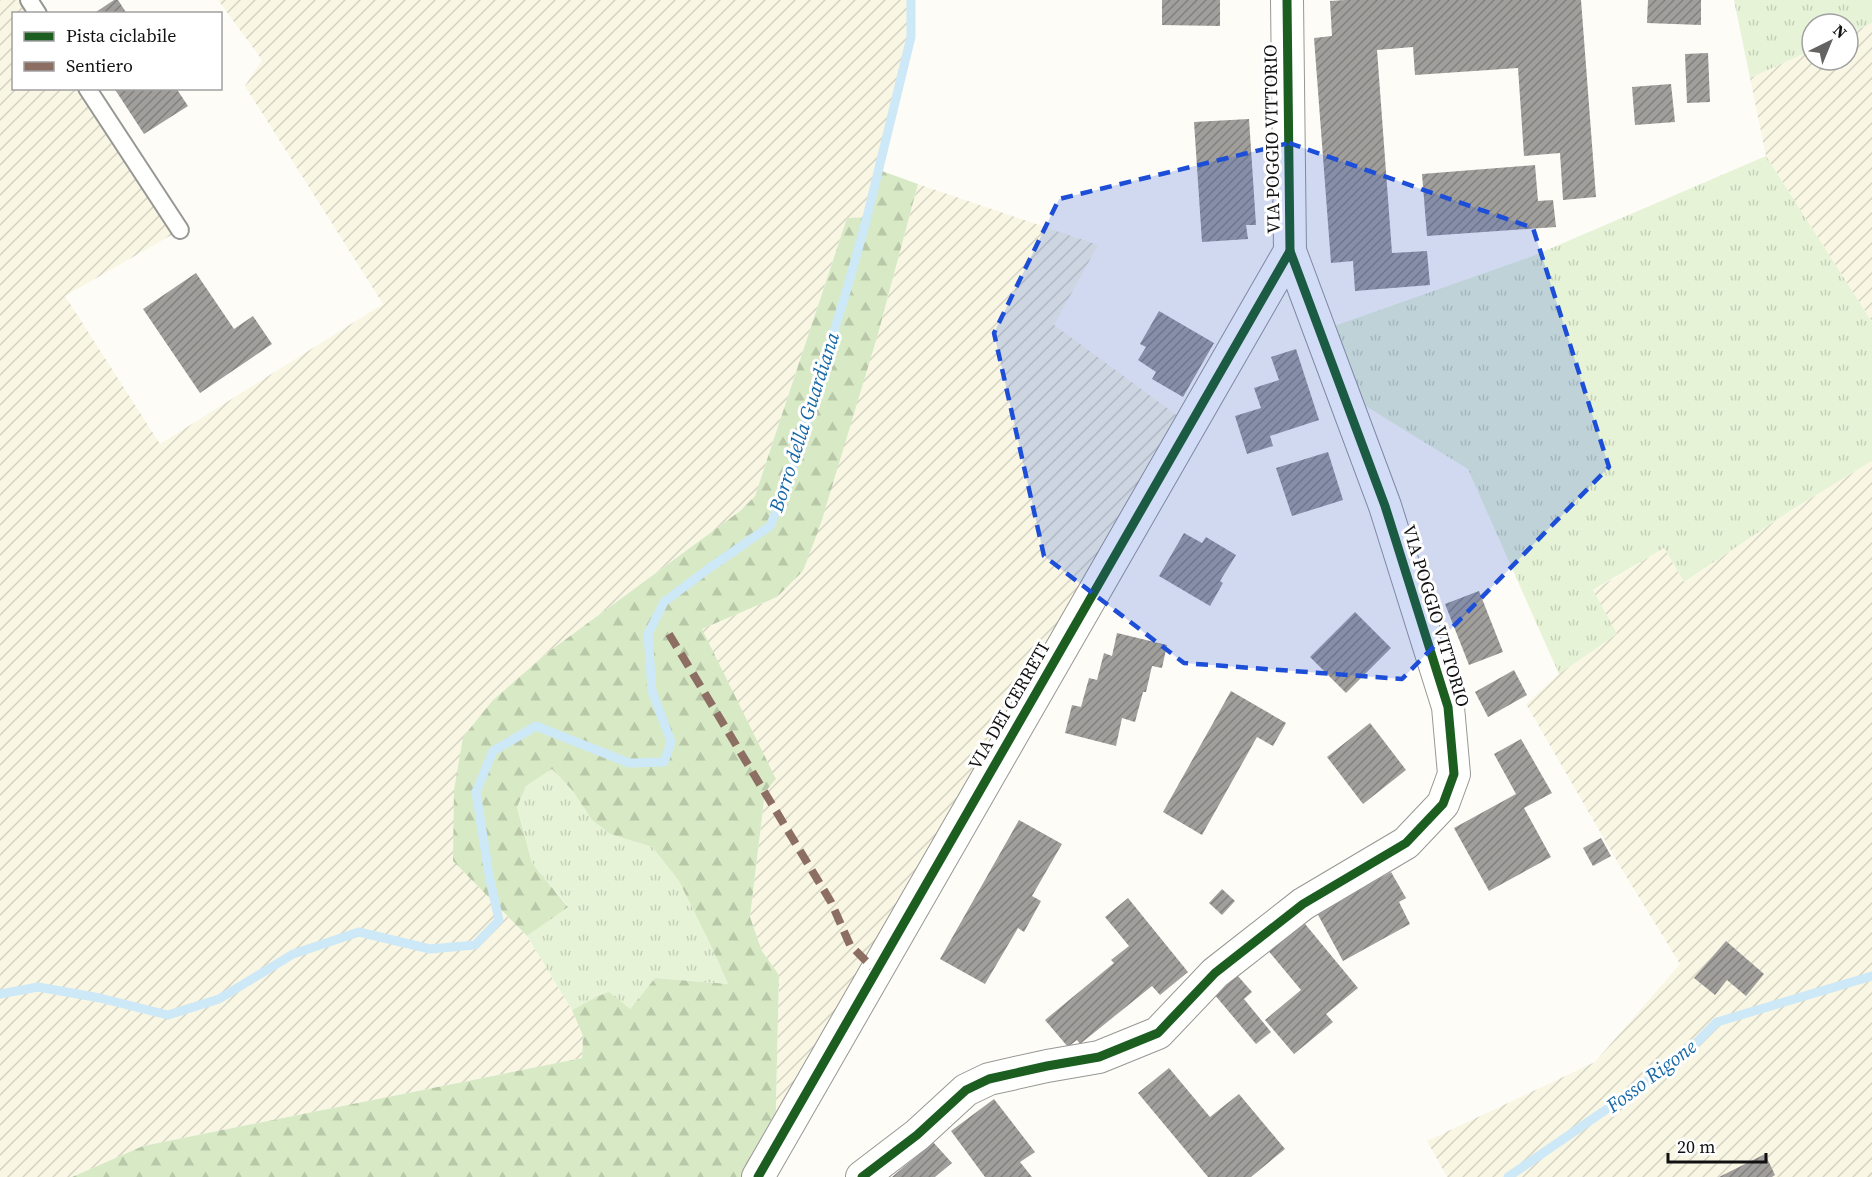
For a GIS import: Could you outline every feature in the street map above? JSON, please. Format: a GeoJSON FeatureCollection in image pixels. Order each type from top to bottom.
{"type":"FeatureCollection","features":[{"type":"Feature","properties":{"kind":"street","name":"VIA POGGIO VITTORIO"},"geometry":{"type":"LineString","coordinates":[[862,1177],[917,1135],[966,1090],[989,1079],[1047,1066],[1099,1058],[1158,1033],[1215,973],[1303,904],[1406,843],[1443,804],[1454,774],[1448,707],[1385,506],[1290,251],[1287,0]]}},
{"type":"Feature","properties":{"kind":"street","name":"VIA DEI CERRETI"},"geometry":{"type":"LineString","coordinates":[[758,1177],[1290,251]]}},
{"type":"Feature","properties":{"kind":"lane"},"geometry":{"type":"LineString","coordinates":[[88,90],[180,230]]}},
{"type":"Feature","properties":{"kind":"highlighted area"},"geometry":{"type":"Polygon","coordinates":[[[1289,143],[1533,228],[1609,467],[1402,679],[1184,663],[1044,556],[994,333],[1059,199],[1289,143]]]}},
{"type":"Feature","properties":{"kind":"shaded area"},"geometry":{"type":"Polygon","coordinates":[[[0,0],[29,0],[37,12],[12,12],[12,90],[88,90],[180,230],[65,296],[160,444],[383,304],[245,86],[262,60],[218,0],[911,0],[911,37],[867,217],[847,218],[755,496],[740,511],[547,653],[493,700],[453,861],[527,936],[572,1010],[583,1036],[582,1058],[143,1146],[72,1177],[0,1177],[0,0]]]}},
{"type":"Feature","properties":{"kind":"shaded area"},"geometry":{"type":"Polygon","coordinates":[[[1872,23],[1872,322],[1766,156],[1750,78],[1800,55],[1800,72],[1860,72],[1860,28],[1872,23]]]}},
{"type":"Feature","properties":{"kind":"shaded area"},"geometry":{"type":"Polygon","coordinates":[[[918,184],[1098,245],[1054,325],[1190,425],[775,1146],[779,975],[762,951],[750,917],[765,792],[701,629],[777,597],[803,571],[878,334],[918,184]]]}},
{"type":"Feature","properties":{"kind":"shaded area"},"geometry":{"type":"Polygon","coordinates":[[[1872,461],[1872,1177],[1447,1177],[1427,1141],[1595,1062],[1680,964],[1621,868],[1526,704],[1559,674],[1593,591],[1664,548],[1684,582],[1790,511],[1872,461]]]}},
{"type":"Feature","properties":{"kind":"green space"},"geometry":{"type":"Polygon","coordinates":[[[1734,0],[1872,0],[1872,23],[1860,28],[1860,12],[1800,12],[1800,55],[1750,78],[1734,0]]]}},
{"type":"Feature","properties":{"kind":"green space"},"geometry":{"type":"Polygon","coordinates":[[[1766,156],[1872,322],[1872,461],[1790,511],[1684,582],[1664,548],[1593,590],[1617,634],[1559,674],[1468,469],[1343,392],[1320,331],[1533,256],[1766,156]]]}},
{"type":"Feature","properties":{"kind":"green space"},"geometry":{"type":"Polygon","coordinates":[[[879,170],[918,184],[878,334],[821,523],[803,571],[777,597],[702,629],[776,779],[765,792],[750,917],[762,951],[779,975],[775,1146],[758,1177],[72,1177],[143,1146],[582,1058],[583,1036],[572,1010],[596,997],[609,992],[630,1009],[655,978],[728,984],[679,881],[652,847],[610,834],[592,820],[572,790],[552,769],[526,786],[517,807],[532,863],[568,907],[527,936],[453,861],[454,790],[463,737],[493,700],[547,653],[740,511],[755,496],[847,218],[867,217],[879,170]]]}},
{"type":"Feature","properties":{"kind":"green space"},"geometry":{"type":"Polygon","coordinates":[[[552,769],[572,790],[592,820],[610,834],[652,847],[679,881],[728,984],[655,978],[630,1009],[596,997],[572,1010],[527,936],[568,906],[532,863],[517,806],[526,786],[552,769]]]}},
{"type":"Feature","properties":{"kind":"building"},"geometry":{"type":"Polygon","coordinates":[[[114,0],[118,0],[126,12],[96,12],[114,0]]]}},
{"type":"Feature","properties":{"kind":"building"},"geometry":{"type":"Polygon","coordinates":[[[1162,0],[1220,0],[1220,26],[1162,25],[1162,0]]]}},
{"type":"Feature","properties":{"kind":"building"},"geometry":{"type":"Polygon","coordinates":[[[1581,0],[1596,197],[1563,200],[1560,153],[1524,156],[1518,68],[1415,75],[1413,47],[1377,50],[1392,253],[1427,251],[1430,285],[1355,291],[1353,261],[1331,263],[1314,38],[1332,36],[1330,1],[1581,0]]]}},
{"type":"Feature","properties":{"kind":"building"},"geometry":{"type":"Polygon","coordinates":[[[1648,0],[1701,0],[1701,25],[1647,23],[1648,0]]]}},
{"type":"Feature","properties":{"kind":"building"},"geometry":{"type":"Polygon","coordinates":[[[1708,53],[1710,102],[1687,103],[1685,54],[1708,53]]]}},
{"type":"Feature","properties":{"kind":"building"},"geometry":{"type":"Polygon","coordinates":[[[1671,84],[1675,122],[1635,125],[1632,87],[1671,84]]]}},
{"type":"Feature","properties":{"kind":"building"},"geometry":{"type":"Polygon","coordinates":[[[115,90],[177,90],[188,106],[144,134],[115,90]]]}},
{"type":"Feature","properties":{"kind":"building"},"geometry":{"type":"Polygon","coordinates":[[[1249,119],[1256,225],[1246,225],[1248,239],[1202,242],[1194,122],[1249,119]]]}},
{"type":"Feature","properties":{"kind":"building"},"geometry":{"type":"Polygon","coordinates":[[[1535,165],[1538,201],[1553,200],[1556,227],[1427,236],[1422,174],[1535,165]]]}},
{"type":"Feature","properties":{"kind":"building"},"geometry":{"type":"Polygon","coordinates":[[[196,273],[234,329],[253,316],[272,344],[200,393],[143,309],[196,273]]]}},
{"type":"Feature","properties":{"kind":"building"},"geometry":{"type":"Polygon","coordinates":[[[1159,311],[1214,343],[1183,397],[1152,379],[1156,372],[1138,360],[1146,347],[1140,344],[1159,311]]]}},
{"type":"Feature","properties":{"kind":"building"},"geometry":{"type":"Polygon","coordinates":[[[1296,349],[1319,420],[1270,436],[1273,446],[1247,454],[1235,416],[1261,408],[1254,388],[1279,380],[1271,357],[1296,349]]]}},
{"type":"Feature","properties":{"kind":"building"},"geometry":{"type":"Polygon","coordinates":[[[1328,452],[1343,500],[1292,516],[1276,468],[1328,452]]]}},
{"type":"Feature","properties":{"kind":"building"},"geometry":{"type":"Polygon","coordinates":[[[1184,533],[1202,543],[1206,537],[1236,555],[1220,581],[1223,583],[1210,606],[1159,576],[1184,533]]]}},
{"type":"Feature","properties":{"kind":"building"},"geometry":{"type":"Polygon","coordinates":[[[1479,591],[1503,652],[1469,665],[1445,604],[1479,591]]]}},
{"type":"Feature","properties":{"kind":"building"},"geometry":{"type":"Polygon","coordinates":[[[1355,612],[1391,648],[1346,693],[1310,657],[1355,612]]]}},
{"type":"Feature","properties":{"kind":"building"},"geometry":{"type":"Polygon","coordinates":[[[1117,633],[1167,645],[1162,668],[1152,666],[1146,692],[1143,692],[1135,722],[1122,718],[1116,746],[1065,733],[1072,705],[1081,707],[1089,678],[1097,680],[1104,653],[1112,656],[1117,633]]]}},
{"type":"Feature","properties":{"kind":"building"},"geometry":{"type":"Polygon","coordinates":[[[1514,670],[1527,695],[1488,717],[1475,692],[1514,670]]]}},
{"type":"Feature","properties":{"kind":"building"},"geometry":{"type":"Polygon","coordinates":[[[1231,691],[1286,723],[1273,746],[1257,737],[1202,835],[1163,812],[1231,691]]]}},
{"type":"Feature","properties":{"kind":"building"},"geometry":{"type":"Polygon","coordinates":[[[1370,723],[1406,770],[1363,804],[1327,757],[1370,723]]]}},
{"type":"Feature","properties":{"kind":"building"},"geometry":{"type":"Polygon","coordinates":[[[1521,739],[1552,793],[1524,808],[1551,857],[1489,891],[1454,828],[1516,794],[1494,754],[1521,739]]]}},
{"type":"Feature","properties":{"kind":"building"},"geometry":{"type":"Polygon","coordinates":[[[1019,820],[1062,844],[1032,896],[1041,901],[1024,932],[1018,928],[985,984],[940,959],[1019,820]]]}},
{"type":"Feature","properties":{"kind":"building"},"geometry":{"type":"Polygon","coordinates":[[[1601,838],[1611,856],[1593,866],[1583,848],[1601,838]]]}},
{"type":"Feature","properties":{"kind":"building"},"geometry":{"type":"Polygon","coordinates":[[[1391,872],[1406,898],[1399,902],[1410,924],[1343,961],[1317,913],[1391,872]]]}},
{"type":"Feature","properties":{"kind":"building"},"geometry":{"type":"Polygon","coordinates":[[[1222,889],[1235,901],[1222,915],[1209,903],[1222,889]]]}},
{"type":"Feature","properties":{"kind":"building"},"geometry":{"type":"Polygon","coordinates":[[[1128,898],[1188,972],[1160,995],[1152,986],[1080,1044],[1077,1040],[1068,1047],[1045,1020],[1114,963],[1111,960],[1129,946],[1105,917],[1128,898]]]}},
{"type":"Feature","properties":{"kind":"building"},"geometry":{"type":"Polygon","coordinates":[[[1301,919],[1358,988],[1326,1014],[1333,1022],[1294,1054],[1265,1020],[1301,990],[1266,948],[1301,919]]]}},
{"type":"Feature","properties":{"kind":"building"},"geometry":{"type":"Polygon","coordinates":[[[1726,941],[1764,974],[1746,996],[1727,980],[1715,995],[1694,978],[1726,941]]]}},
{"type":"Feature","properties":{"kind":"building"},"geometry":{"type":"Polygon","coordinates":[[[1237,975],[1252,992],[1244,999],[1271,1032],[1256,1044],[1214,994],[1237,975]]]}},
{"type":"Feature","properties":{"kind":"building"},"geometry":{"type":"Polygon","coordinates":[[[1169,1068],[1210,1117],[1239,1094],[1285,1149],[1251,1177],[1208,1177],[1138,1093],[1169,1068]]]}},
{"type":"Feature","properties":{"kind":"building"},"geometry":{"type":"Polygon","coordinates":[[[994,1099],[1035,1152],[1020,1162],[1032,1177],[985,1177],[951,1131],[994,1099]]]}},
{"type":"Feature","properties":{"kind":"building"},"geometry":{"type":"Polygon","coordinates":[[[933,1142],[952,1163],[935,1177],[892,1177],[933,1142]]]}},
{"type":"Feature","properties":{"kind":"building"},"geometry":{"type":"Polygon","coordinates":[[[1765,1154],[1775,1175],[1772,1177],[1719,1177],[1765,1154]]]}},
{"type":"Feature","properties":{"kind":"waterway","name":"Borro della Guardiana"},"geometry":{"type":"LineString","coordinates":[[0,994],[38,987],[100,998],[168,1015],[219,999],[293,954],[359,932],[430,949],[475,945],[499,920],[489,875],[476,792],[493,751],[536,726],[629,763],[664,762],[671,742],[652,691],[648,634],[664,602],[770,526],[788,483],[867,217],[911,37],[911,0]]}},
{"type":"Feature","properties":{"kind":"waterway","name":"Fosso Rigone"},"geometry":{"type":"LineString","coordinates":[[1508,1177],[1681,1058],[1717,1022],[1872,976]]}},
{"type":"Feature","properties":{"kind":"marked path"},"geometry":{"type":"LineString","coordinates":[[669,634],[831,902],[850,945],[876,971]]}},
{"type":"Feature","properties":{"kind":"cycle path"},"geometry":{"type":"LineString","coordinates":[[862,1177],[917,1135],[966,1090],[989,1079],[1099,1057],[1158,1033],[1215,973],[1303,904],[1406,843],[1443,804],[1454,774],[1448,707],[1385,506],[1290,251],[1287,0]]}},
{"type":"Feature","properties":{"kind":"cycle path"},"geometry":{"type":"LineString","coordinates":[[758,1177],[1290,251]]}}]}
